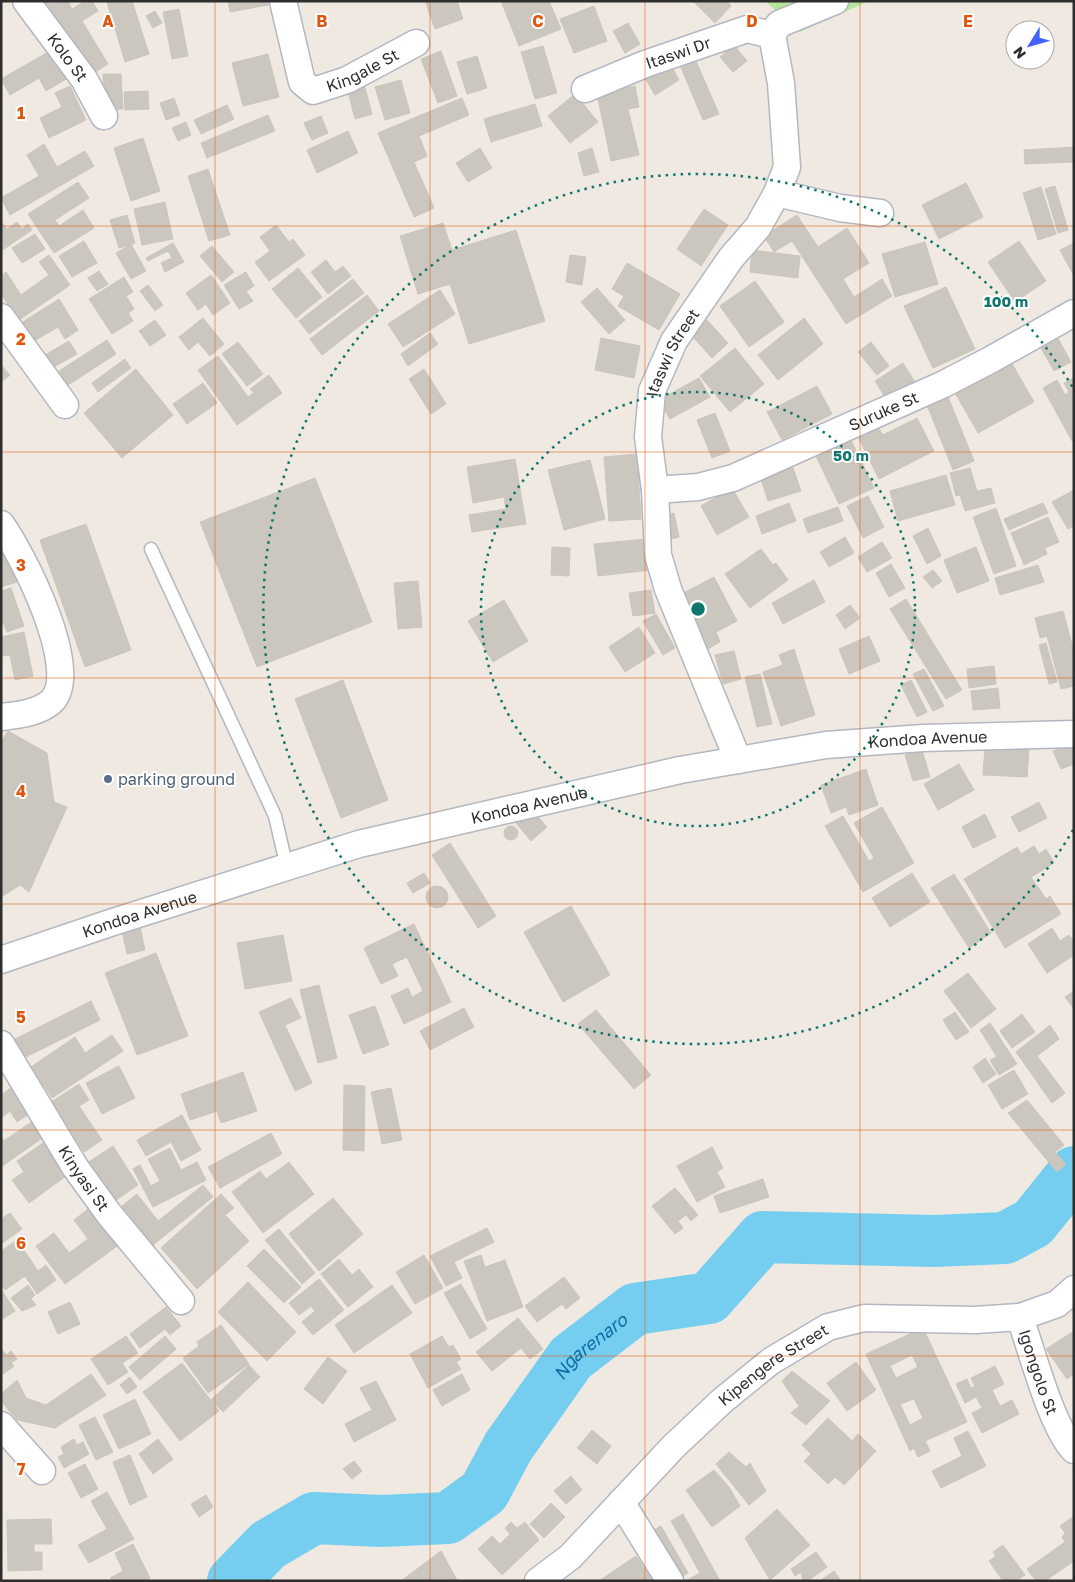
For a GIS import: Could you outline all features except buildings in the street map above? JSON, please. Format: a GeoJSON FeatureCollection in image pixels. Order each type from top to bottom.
{"type":"FeatureCollection","features":[{"type":"Feature","properties":{"kind":"street","name":"Kolo St"},"geometry":{"type":"LineString","coordinates":[[26,1],[79,72],[104,116]]}},
{"type":"Feature","properties":{"kind":"street","name":"Kingale St"},"geometry":{"type":"LineString","coordinates":[[283,1],[302,82],[313,91],[347,80],[416,43]]}},
{"type":"Feature","properties":{"kind":"street"},"geometry":{"type":"LineString","coordinates":[[772,35],[779,24],[835,1]]}},
{"type":"Feature","properties":{"kind":"street","name":"Itaswi Dr"},"geometry":{"type":"LineString","coordinates":[[585,89],[645,64],[746,28],[772,35]]}},
{"type":"Feature","properties":{"kind":"street","name":"Itaswi Street"},"geometry":{"type":"LineString","coordinates":[[738,760],[668,589],[658,554],[655,490],[648,437],[652,392],[674,341],[731,258],[758,226],[777,193],[787,166],[781,83],[772,35]]}},
{"type":"Feature","properties":{"kind":"street"},"geometry":{"type":"LineString","coordinates":[[777,193],[840,208],[880,213]]}},
{"type":"Feature","properties":{"kind":"street","name":"Suruke St"},"geometry":{"type":"LineString","coordinates":[[655,490],[698,487],[733,478],[944,384],[1074,312]]}},
{"type":"Feature","properties":{"kind":"street"},"geometry":{"type":"LineString","coordinates":[[1,317],[65,405]]}},
{"type":"Feature","properties":{"kind":"street"},"geometry":{"type":"LineString","coordinates":[[1,524],[39,592],[61,660],[58,691],[52,701],[26,714],[1,716]]}},
{"type":"Feature","properties":{"kind":"street","name":"Kondoa Avenue"},"geometry":{"type":"LineString","coordinates":[[1,960],[110,922],[359,844],[680,770],[826,744],[923,738],[1074,734]]}},
{"type":"Feature","properties":{"kind":"street","name":"Kinyasi St"},"geometry":{"type":"LineString","coordinates":[[1,1044],[86,1183],[109,1214],[181,1301]]}},
{"type":"Feature","properties":{"kind":"street","name":"Kipengere Street"},"geometry":{"type":"LineString","coordinates":[[538,1581],[570,1557],[674,1446],[724,1400],[771,1361],[828,1326],[864,1318],[975,1320],[1020,1317],[1057,1304],[1074,1289]]}},
{"type":"Feature","properties":{"kind":"street","name":"Igongolo St"},"geometry":{"type":"LineString","coordinates":[[1020,1317],[1041,1381],[1066,1442],[1074,1450]]}},
{"type":"Feature","properties":{"kind":"street"},"geometry":{"type":"LineString","coordinates":[[1,1425],[42,1471]]}},
{"type":"Feature","properties":{"kind":"street"},"geometry":{"type":"LineString","coordinates":[[621,1502],[670,1581]]}},
{"type":"Feature","properties":{"kind":"lane"},"geometry":{"type":"LineString","coordinates":[[151,549],[276,816],[287,868]]}},
{"type":"Feature","properties":{"kind":"green space"},"geometry":{"type":"Polygon","coordinates":[[[765,1],[869,1],[800,32],[765,1]]]}},
{"type":"Feature","properties":{"kind":"waterway","name":"Ngarenaro"},"geometry":{"type":"LineString","coordinates":[[233,1581],[268,1545],[314,1518],[381,1521],[448,1518],[484,1492],[508,1447],[571,1358],[635,1309],[709,1298],[763,1237],[934,1241],[1005,1238],[1033,1223],[1074,1172]]}},
{"type":"Feature","properties":{"kind":"place","name":"parking ground"},"geometry":{"type":"Point","coordinates":[108,779]}}]}
